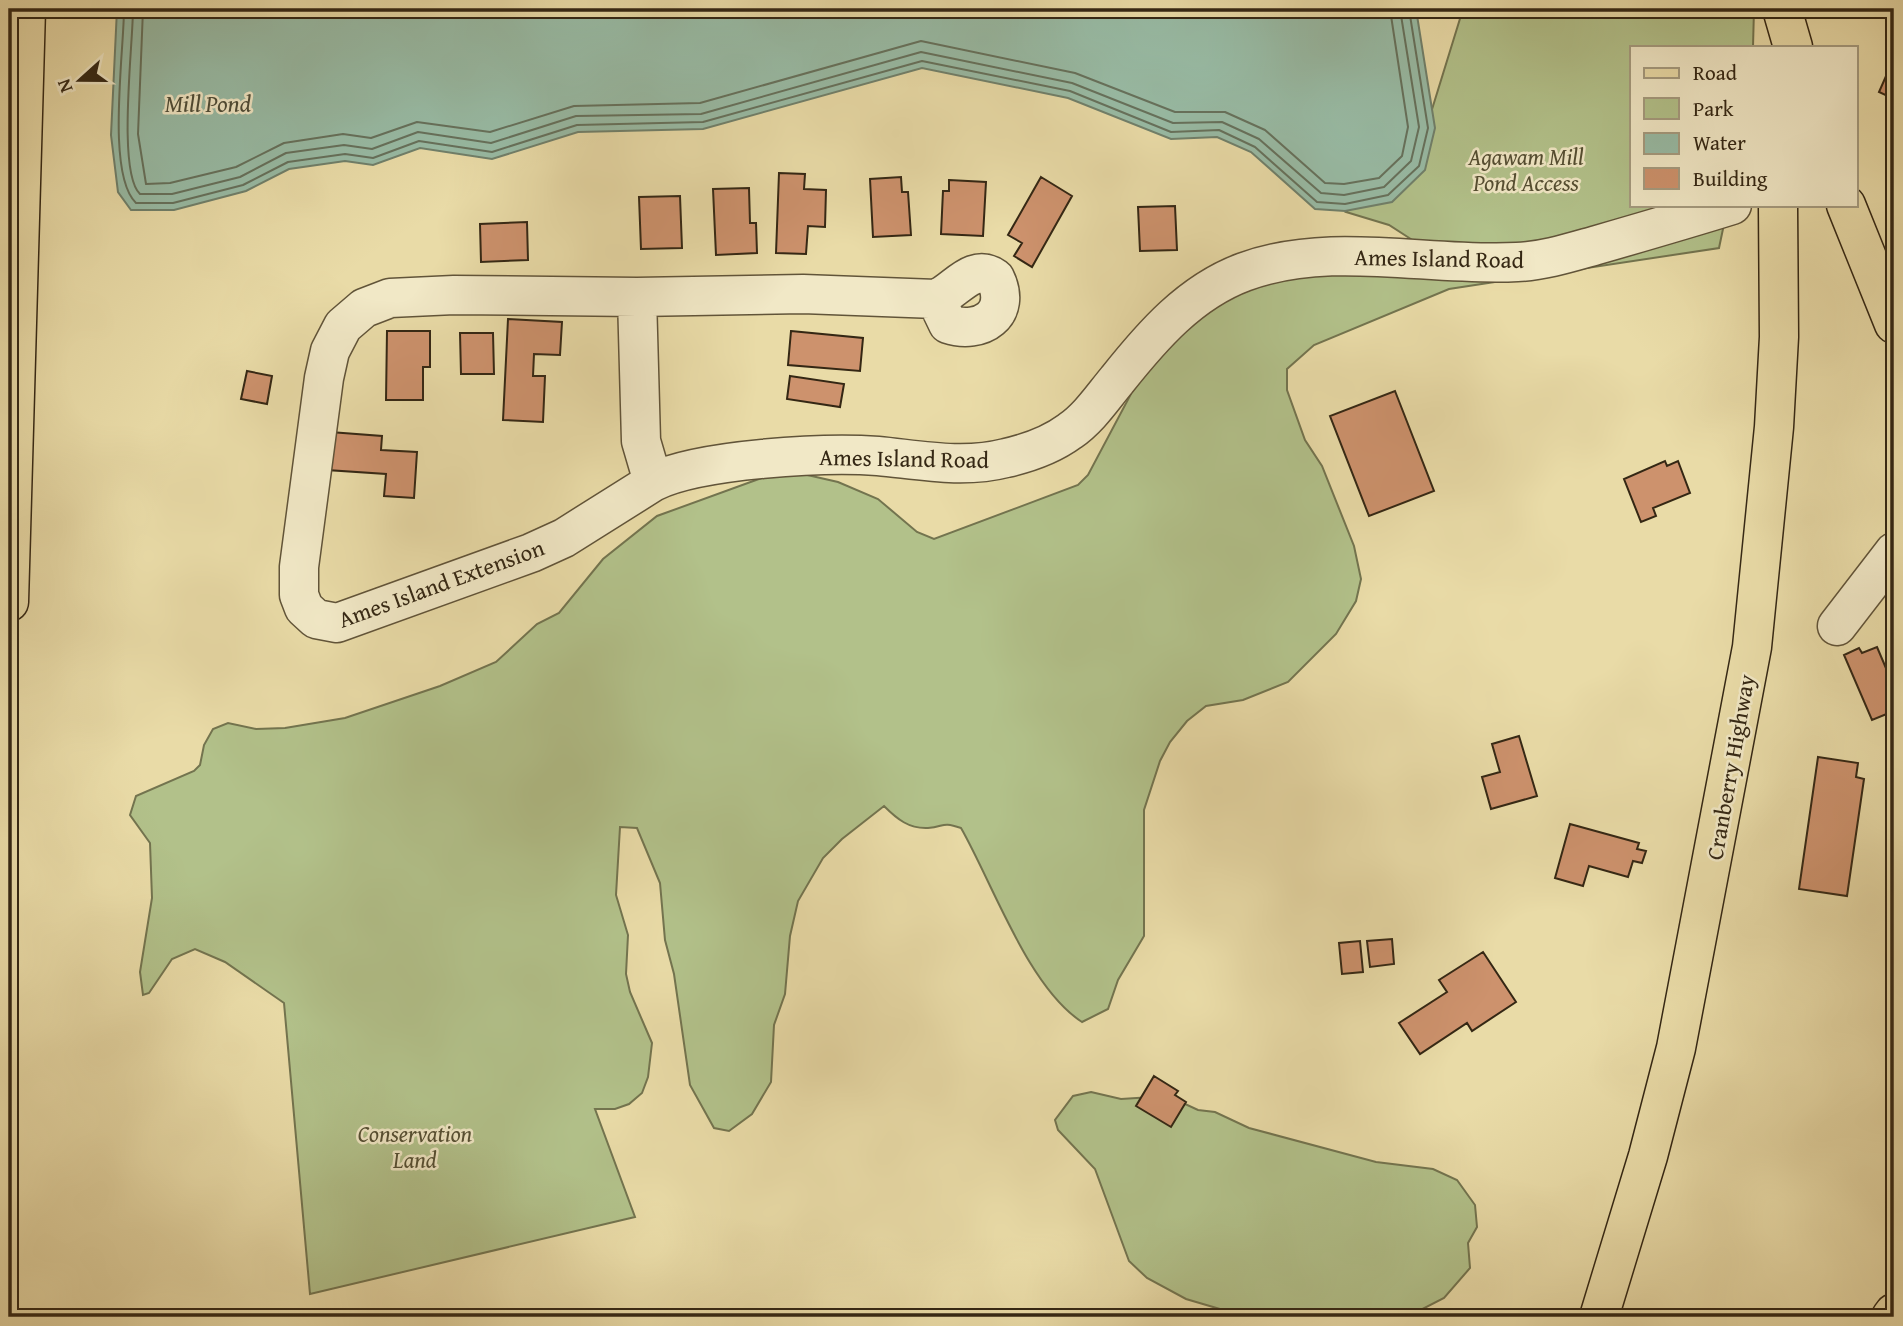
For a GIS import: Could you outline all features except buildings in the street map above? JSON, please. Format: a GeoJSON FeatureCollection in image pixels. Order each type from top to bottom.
{"type":"FeatureCollection","features":[{"type":"Feature","properties":{"kind":"main road"},"geometry":{"type":"LineString","coordinates":[[9,602],[26,9]]}},
{"type":"Feature","properties":{"kind":"main road"},"geometry":{"type":"LineString","coordinates":[[1770,9],[1773,46]]}},
{"type":"Feature","properties":{"kind":"main road"},"geometry":{"type":"LineString","coordinates":[[1782,9],[1793,46]]}},
{"type":"Feature","properties":{"kind":"main road","name":"Cranberry Highway"},"geometry":{"type":"LineString","coordinates":[[1599,1317],[1648,1156],[1676,1048],[1752,647],[1774,427],[1779,337],[1778,206]]}},
{"type":"Feature","properties":{"kind":"main road"},"geometry":{"type":"LineString","coordinates":[[1846,206],[1894,324]]}},
{"type":"Feature","properties":{"kind":"main road"},"geometry":{"type":"LineString","coordinates":[[1589,1317],[1616,1262]]}},
{"type":"Feature","properties":{"kind":"street","name":"Ames Island Road"},"geometry":{"type":"LineString","coordinates":[[653,482],[697,468],[827,454],[920,462],[1001,460],[1038,448],[1071,431],[1094,410],[1134,359],[1184,307],[1211,287],[1248,270],[1295,260],[1330,257],[1481,264],[1522,262],[1586,248],[1729,206]]}},
{"type":"Feature","properties":{"kind":"street"},"geometry":{"type":"LineString","coordinates":[[653,482],[641,440],[637,297],[803,294],[936,299]]}},
{"type":"Feature","properties":{"kind":"street","name":"Ames Island Extension"},"geometry":{"type":"LineString","coordinates":[[637,297],[454,295],[390,298],[376,302],[352,316],[338,333],[324,379],[300,547],[299,595],[304,608],[316,619],[337,623],[531,553],[564,538],[653,482]]}},
{"type":"Feature","properties":{"kind":"street"},"geometry":{"type":"LineString","coordinates":[[1837,626],[1894,552]]}},
{"type":"Feature","properties":{"kind":"green space"},"geometry":{"type":"Polygon","coordinates":[[[1463,9],[1754,9],[1753,46],[1630,46],[1630,206],[1728,206],[1719,248],[1449,289],[1314,345],[1287,369],[1287,390],[1305,440],[1322,466],[1354,546],[1361,579],[1356,601],[1336,634],[1288,682],[1243,700],[1206,706],[1187,721],[1170,742],[1160,761],[1144,810],[1144,936],[1118,980],[1108,1009],[1082,1022],[1063,1006],[1045,985],[1013,933],[961,828],[946,825],[915,827],[899,819],[884,806],[842,839],[823,858],[798,901],[790,936],[785,994],[774,1025],[771,1082],[752,1114],[729,1131],[714,1128],[690,1085],[674,974],[665,940],[660,883],[637,828],[620,827],[616,895],[628,935],[626,974],[630,992],[652,1043],[648,1077],[642,1093],[629,1104],[615,1109],[595,1109],[635,1217],[310,1294],[284,1003],[225,962],[195,949],[172,959],[149,993],[143,995],[140,972],[152,898],[150,843],[130,815],[136,796],[194,771],[200,765],[204,745],[213,729],[228,723],[256,729],[285,728],[345,718],[440,686],[496,662],[537,624],[559,613],[603,559],[657,516],[767,476],[803,474],[838,482],[878,499],[917,532],[934,539],[1078,485],[1088,475],[1141,375],[1207,299],[1417,243],[1389,225],[1346,212],[1425,132],[1463,9]]]}},
{"type":"Feature","properties":{"kind":"green space"},"geometry":{"type":"Polygon","coordinates":[[[1091,1092],[1121,1099],[1168,1096],[1198,1110],[1215,1112],[1249,1128],[1376,1162],[1433,1169],[1457,1180],[1475,1205],[1477,1227],[1468,1243],[1470,1268],[1444,1298],[1407,1317],[1247,1317],[1186,1299],[1147,1278],[1129,1261],[1095,1169],[1058,1130],[1055,1120],[1073,1096],[1091,1092]]]}},
{"type":"Feature","properties":{"kind":"water","name":"Mill Pond"},"geometry":{"type":"Polygon","coordinates":[[[117,9],[1416,9],[1435,128],[1425,170],[1392,202],[1345,211],[1315,209],[1251,152],[1217,137],[1171,139],[1068,98],[922,68],[703,129],[578,132],[492,159],[420,148],[373,165],[345,161],[289,169],[246,191],[174,210],[131,210],[118,192],[111,135],[117,9]]]}},
{"type":"Feature","properties":{"kind":"park label","name":"Agawam Mill Pond Access"},"geometry":{"type":"Point","coordinates":[1526,169]}},
{"type":"Feature","properties":{"kind":"park label","name":"Conservation Land"},"geometry":{"type":"Point","coordinates":[415,1146]}}]}
